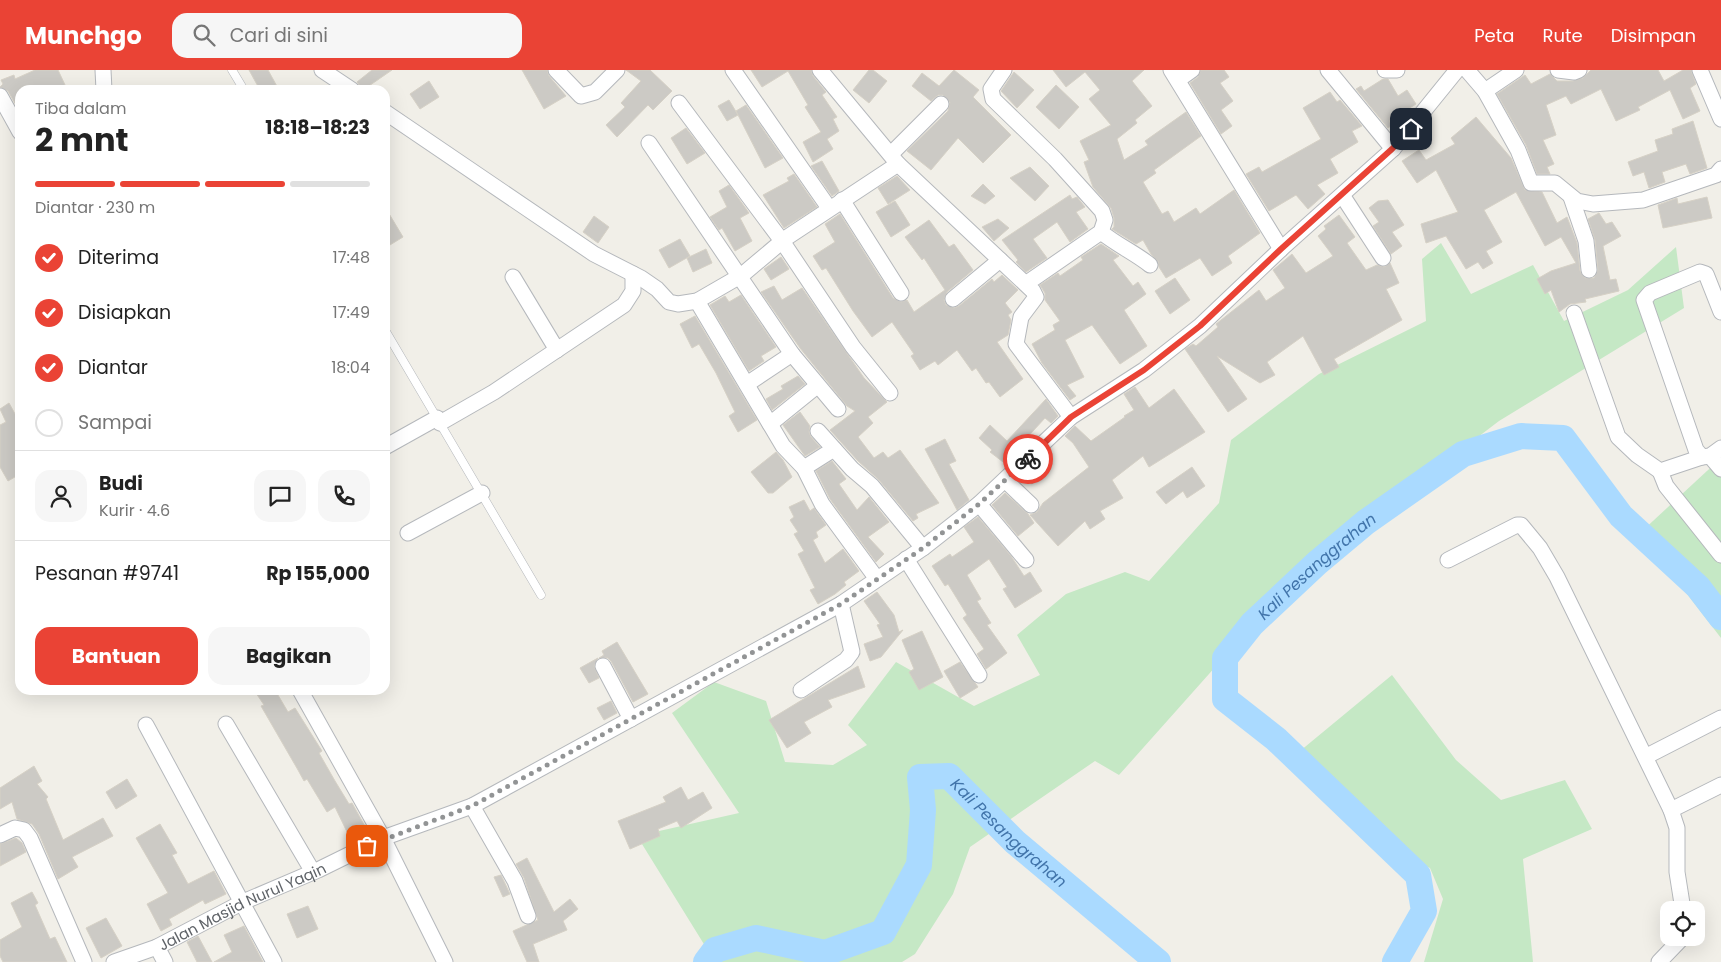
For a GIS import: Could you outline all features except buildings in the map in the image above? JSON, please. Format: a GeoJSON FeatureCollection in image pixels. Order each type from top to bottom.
{"type":"FeatureCollection","features":[{"type":"Feature","properties":{"kind":"street"},"geometry":{"type":"LineString","coordinates":[[103,70],[104,85]]}},
{"type":"Feature","properties":{"kind":"street"},"geometry":{"type":"LineString","coordinates":[[322,70],[344,85]]}},
{"type":"Feature","properties":{"kind":"street"},"geometry":{"type":"LineString","coordinates":[[556,70],[581,96],[594,92],[617,70]]}},
{"type":"Feature","properties":{"kind":"street"},"geometry":{"type":"LineString","coordinates":[[733,70],[829,208]]}},
{"type":"Feature","properties":{"kind":"street"},"geometry":{"type":"LineString","coordinates":[[820,70],[894,159],[1000,260],[1027,283],[1036,297],[1021,317],[1016,344],[1071,417]]}},
{"type":"Feature","properties":{"kind":"street"},"geometry":{"type":"LineString","coordinates":[[1004,70],[991,89],[993,99],[1055,159],[1102,211],[1105,220],[1101,232],[1027,283]]}},
{"type":"Feature","properties":{"kind":"street"},"geometry":{"type":"LineString","coordinates":[[1192,70],[1174,75],[1281,249]]}},
{"type":"Feature","properties":{"kind":"street"},"geometry":{"type":"LineString","coordinates":[[1328,70],[1392,149]]}},
{"type":"Feature","properties":{"kind":"street"},"geometry":{"type":"LineString","coordinates":[[1386,70],[1397,70]]}},
{"type":"Feature","properties":{"kind":"street","name":"Jalan Masjid Nurul Yaqin"},"geometry":{"type":"LineString","coordinates":[[114,962],[157,947],[243,902],[313,872],[383,838],[472,806],[841,604],[923,548],[979,504],[1071,417],[1144,370],[1200,326],[1281,249],[1392,149],[1411,129],[1457,70]]}},
{"type":"Feature","properties":{"kind":"street"},"geometry":{"type":"LineString","coordinates":[[1467,70],[1485,91],[1518,150],[1530,183],[1555,183],[1577,201],[1593,204],[1643,200],[1716,175],[1721,169]]}},
{"type":"Feature","properties":{"kind":"street"},"geometry":{"type":"LineString","coordinates":[[1485,91],[1516,70]]}},
{"type":"Feature","properties":{"kind":"street"},"geometry":{"type":"LineString","coordinates":[[1558,70],[1574,72],[1579,70]]}},
{"type":"Feature","properties":{"kind":"street"},"geometry":{"type":"LineString","coordinates":[[1700,70],[1721,119]]}},
{"type":"Feature","properties":{"kind":"street"},"geometry":{"type":"LineString","coordinates":[[0,96],[15,123]]}},
{"type":"Feature","properties":{"kind":"street"},"geometry":{"type":"LineString","coordinates":[[679,103],[782,241],[853,347],[890,393]]}},
{"type":"Feature","properties":{"kind":"street"},"geometry":{"type":"LineString","coordinates":[[390,115],[594,254],[657,289],[669,302],[678,304],[697,301],[738,277],[782,241],[842,200],[894,159],[941,104]]}},
{"type":"Feature","properties":{"kind":"street"},"geometry":{"type":"LineString","coordinates":[[649,143],[738,277],[792,354],[838,409]]}},
{"type":"Feature","properties":{"kind":"street"},"geometry":{"type":"LineString","coordinates":[[1342,195],[1383,258]]}},
{"type":"Feature","properties":{"kind":"street"},"geometry":{"type":"LineString","coordinates":[[1571,197],[1586,241],[1589,270]]}},
{"type":"Feature","properties":{"kind":"street"},"geometry":{"type":"LineString","coordinates":[[842,200],[901,293]]}},
{"type":"Feature","properties":{"kind":"street"},"geometry":{"type":"LineString","coordinates":[[1101,232],[1123,249],[1139,256],[1150,265]]}},
{"type":"Feature","properties":{"kind":"street"},"geometry":{"type":"LineString","coordinates":[[953,299],[1000,260]]}},
{"type":"Feature","properties":{"kind":"street"},"geometry":{"type":"LineString","coordinates":[[1721,312],[1706,274],[1700,272],[1650,293],[1644,300],[1696,450],[1711,453],[1721,469]]}},
{"type":"Feature","properties":{"kind":"street"},"geometry":{"type":"LineString","coordinates":[[390,445],[494,392],[624,305],[633,291],[633,274]]}},
{"type":"Feature","properties":{"kind":"street"},"geometry":{"type":"LineString","coordinates":[[513,277],[557,350]]}},
{"type":"Feature","properties":{"kind":"street"},"geometry":{"type":"LineString","coordinates":[[697,301],[748,384],[783,446],[804,468],[822,504],[877,579]]}},
{"type":"Feature","properties":{"kind":"street"},"geometry":{"type":"LineString","coordinates":[[1574,312],[1618,437],[1637,455],[1660,471],[1666,486],[1721,555]]}},
{"type":"Feature","properties":{"kind":"street"},"geometry":{"type":"LineString","coordinates":[[748,384],[792,354]]}},
{"type":"Feature","properties":{"kind":"street"},"geometry":{"type":"LineString","coordinates":[[770,424],[817,386]]}},
{"type":"Feature","properties":{"kind":"street"},"geometry":{"type":"LineString","coordinates":[[818,430],[834,449],[872,486],[923,548]]}},
{"type":"Feature","properties":{"kind":"street"},"geometry":{"type":"LineString","coordinates":[[804,468],[834,449]]}},
{"type":"Feature","properties":{"kind":"street"},"geometry":{"type":"LineString","coordinates":[[1660,471],[1711,453]]}},
{"type":"Feature","properties":{"kind":"street"},"geometry":{"type":"LineString","coordinates":[[1005,480],[1031,505]]}},
{"type":"Feature","properties":{"kind":"street"},"geometry":{"type":"LineString","coordinates":[[408,533],[482,493]]}},
{"type":"Feature","properties":{"kind":"street"},"geometry":{"type":"LineString","coordinates":[[979,504],[1026,560]]}},
{"type":"Feature","properties":{"kind":"street"},"geometry":{"type":"LineString","coordinates":[[1448,560],[1517,525],[1521,525],[1540,548],[1557,577],[1647,756],[1671,810],[1677,828],[1677,872],[1682,901]]}},
{"type":"Feature","properties":{"kind":"street"},"geometry":{"type":"LineString","coordinates":[[906,560],[979,675]]}},
{"type":"Feature","properties":{"kind":"street"},"geometry":{"type":"LineString","coordinates":[[801,690],[846,660],[852,652],[841,604]]}},
{"type":"Feature","properties":{"kind":"street"},"geometry":{"type":"LineString","coordinates":[[603,666],[631,719]]}},
{"type":"Feature","properties":{"kind":"street"},"geometry":{"type":"LineString","coordinates":[[303,695],[383,838],[445,962]]}},
{"type":"Feature","properties":{"kind":"street"},"geometry":{"type":"LineString","coordinates":[[1647,756],[1721,718]]}},
{"type":"Feature","properties":{"kind":"street"},"geometry":{"type":"LineString","coordinates":[[226,724],[313,872]]}},
{"type":"Feature","properties":{"kind":"street"},"geometry":{"type":"LineString","coordinates":[[146,725],[274,962]]}},
{"type":"Feature","properties":{"kind":"street"},"geometry":{"type":"LineString","coordinates":[[1671,810],[1721,785]]}},
{"type":"Feature","properties":{"kind":"street"},"geometry":{"type":"LineString","coordinates":[[472,806],[515,882],[528,916]]}},
{"type":"Feature","properties":{"kind":"street"},"geometry":{"type":"LineString","coordinates":[[0,835],[15,828],[24,830],[30,838],[84,962]]}},
{"type":"Feature","properties":{"kind":"street"},"geometry":{"type":"LineString","coordinates":[[1659,962],[1674,946]]}},
{"type":"Feature","properties":{"kind":"street"},"geometry":{"type":"LineString","coordinates":[[157,947],[165,962]]}},
{"type":"Feature","properties":{"kind":"lane"},"geometry":{"type":"LineString","coordinates":[[232,70],[241,85]]}},
{"type":"Feature","properties":{"kind":"lane"},"geometry":{"type":"LineString","coordinates":[[390,338],[541,595]]}},
{"type":"Feature","properties":{"kind":"green space"},"geometry":{"type":"Polygon","coordinates":[[[1441,243],[1471,294],[1533,265],[1564,321],[1628,290],[1676,247],[1684,308],[1499,421],[1299,573],[1119,775],[1095,761],[970,847],[953,894],[915,954],[902,962],[715,962],[637,836],[739,813],[672,713],[714,682],[766,701],[785,762],[833,765],[867,745],[848,725],[896,662],[974,706],[1040,675],[1017,635],[1066,594],[1125,572],[1149,581],[1219,503],[1231,440],[1319,374],[1426,321],[1422,259],[1441,243]]]}},
{"type":"Feature","properties":{"kind":"green space"},"geometry":{"type":"Polygon","coordinates":[[[1721,458],[1721,638],[1640,533],[1721,458]]]}},
{"type":"Feature","properties":{"kind":"green space"},"geometry":{"type":"Polygon","coordinates":[[[1392,675],[1456,760],[1501,800],[1565,780],[1592,829],[1523,859],[1533,962],[1424,962],[1443,899],[1430,868],[1386,848],[1294,756],[1392,675]]]}},
{"type":"Feature","properties":{"kind":"waterway","name":"Kali Pesanggrahan"},"geometry":{"type":"LineString","coordinates":[[1395,962],[1424,911],[1418,875],[1276,739],[1225,699],[1225,658],[1252,624],[1317,563],[1366,522],[1463,454],[1521,436],[1563,438],[1621,516],[1698,587],[1721,617]]}},
{"type":"Feature","properties":{"kind":"waterway","name":"Kali Pesanggrahan"},"geometry":{"type":"LineString","coordinates":[[706,962],[715,950],[756,938],[825,953],[883,932],[919,865],[923,810],[920,777],[949,776],[1015,842],[1158,962]]}},
{"type":"Feature","properties":{"kind":"way so far"},"geometry":{"type":"LineString","coordinates":[[367,846],[383,838],[472,806],[841,604],[923,548],[979,504],[1028,459]]}},
{"type":"Feature","properties":{"kind":"route"},"geometry":{"type":"LineString","coordinates":[[1028,459],[1071,417],[1144,370],[1200,326],[1281,249],[1392,149],[1411,129]]}}]}
